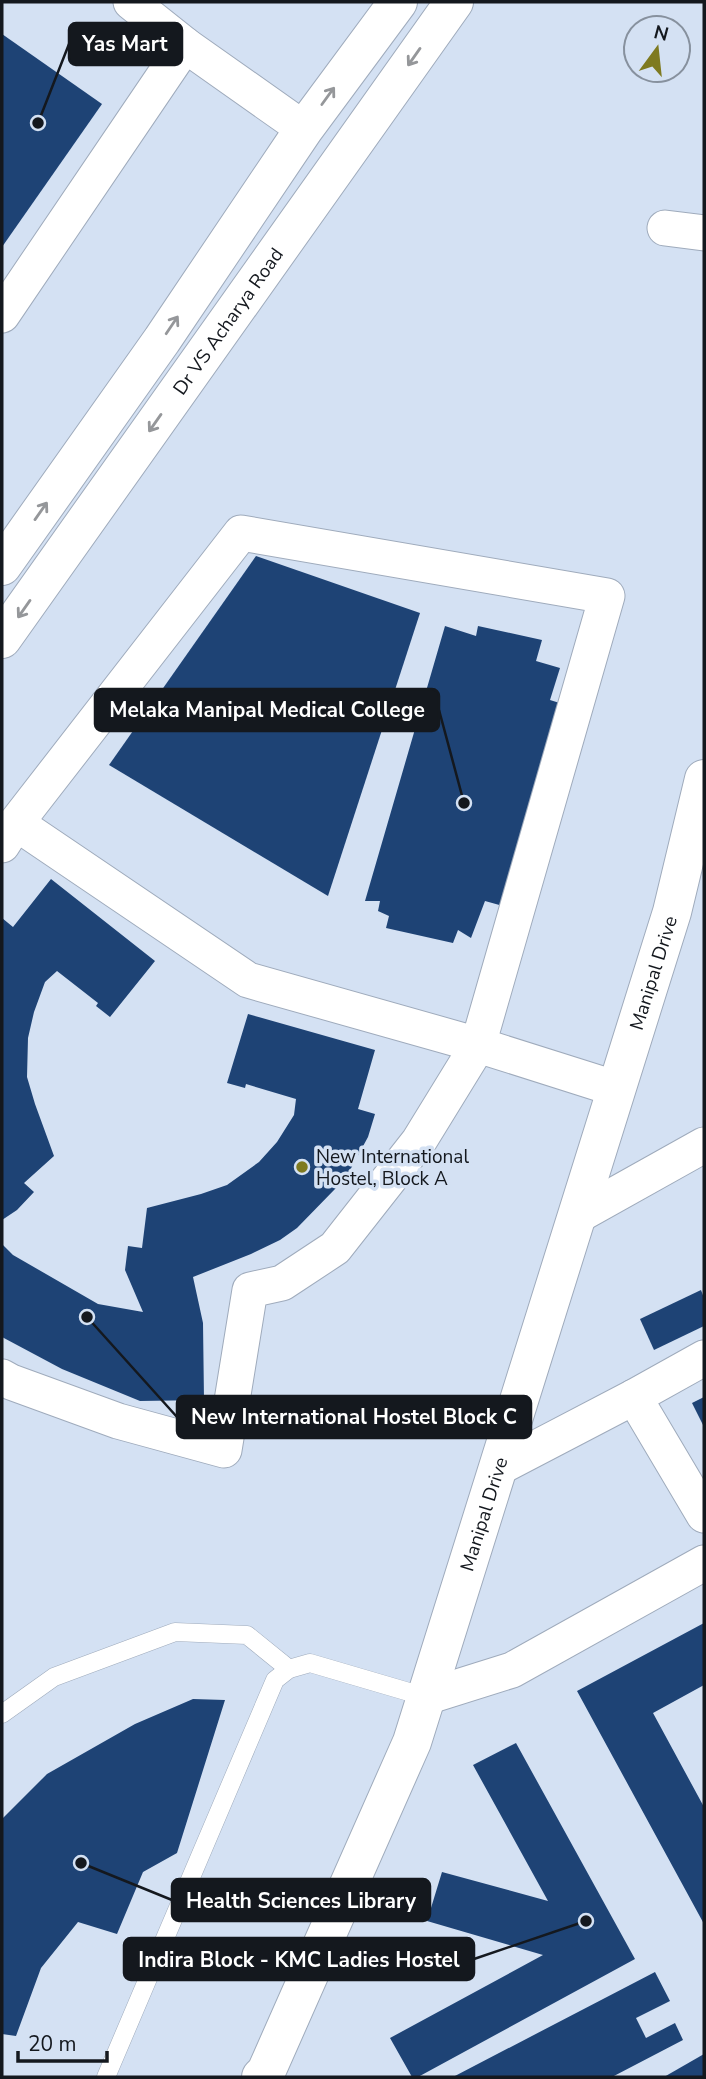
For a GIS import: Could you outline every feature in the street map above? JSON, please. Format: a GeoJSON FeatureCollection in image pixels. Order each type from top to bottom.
{"type":"FeatureCollection","features":[{"type":"Feature","properties":{"kind":"main road"},"geometry":{"type":"LineString","coordinates":[[4,558],[162,340],[304,129],[398,2]]}},
{"type":"Feature","properties":{"kind":"main road","name":"Dr VS Acharya Road"},"geometry":{"type":"LineString","coordinates":[[2,639],[454,2]]}},
{"type":"Feature","properties":{"kind":"main road","name":"Manipal Drive"},"geometry":{"type":"LineString","coordinates":[[264,2076],[412,1742],[672,912],[704,779]]}},
{"type":"Feature","properties":{"kind":"street"},"geometry":{"type":"LineString","coordinates":[[131,2],[185,45],[304,129]]}},
{"type":"Feature","properties":{"kind":"street"},"geometry":{"type":"LineString","coordinates":[[2,315],[185,45]]}},
{"type":"Feature","properties":{"kind":"street"},"geometry":{"type":"LineString","coordinates":[[665,228],[704,233]]}},
{"type":"Feature","properties":{"kind":"street"},"geometry":{"type":"LineString","coordinates":[[2,1377],[118,1421],[224,1450],[250,1290],[282,1283],[335,1248],[419,1140],[478,1045],[607,596],[241,533],[9,834],[248,980],[478,1045],[617,1089]]}},
{"type":"Feature","properties":{"kind":"street"},"geometry":{"type":"LineString","coordinates":[[577,1216],[704,1145]]}},
{"type":"Feature","properties":{"kind":"street"},"geometry":{"type":"LineString","coordinates":[[498,1468],[704,1358]]}},
{"type":"Feature","properties":{"kind":"street"},"geometry":{"type":"LineString","coordinates":[[634,1397],[704,1515]]}},
{"type":"Feature","properties":{"kind":"street"},"geometry":{"type":"LineString","coordinates":[[426,1697],[512,1670],[704,1563]]}},
{"type":"Feature","properties":{"kind":"lane"},"geometry":{"type":"LineString","coordinates":[[2,1714],[54,1676],[175,1632],[247,1635],[289,1669]]}},
{"type":"Feature","properties":{"kind":"lane"},"geometry":{"type":"LineString","coordinates":[[106,2077],[275,1681],[289,1669],[310,1663],[426,1697]]}},
{"type":"Feature","properties":{"kind":"building"},"geometry":{"type":"Polygon","coordinates":[[[2,34],[102,104],[2,247],[2,34]]]}},
{"type":"Feature","properties":{"kind":"building"},"geometry":{"type":"Polygon","coordinates":[[[256,556],[420,613],[328,896],[109,765],[256,556]]]}},
{"type":"Feature","properties":{"kind":"building"},"geometry":{"type":"Polygon","coordinates":[[[445,626],[476,636],[478,626],[542,640],[536,661],[560,668],[550,700],[566,705],[503,906],[485,901],[471,938],[458,930],[453,943],[386,928],[389,916],[378,911],[380,901],[365,901],[445,626]]]}},
{"type":"Feature","properties":{"kind":"building"},"geometry":{"type":"Polygon","coordinates":[[[51,879],[155,961],[110,1017],[96,1006],[98,1003],[57,971],[45,982],[28,1038],[27,1077],[54,1156],[24,1183],[34,1192],[17,1210],[2,1220],[2,918],[13,927],[51,879]]]}},
{"type":"Feature","properties":{"kind":"building","name":"New International Hostel, Block A"},"geometry":{"type":"Polygon","coordinates":[[[248,1014],[375,1050],[358,1109],[375,1114],[368,1137],[349,1172],[297,1228],[251,1254],[193,1277],[203,1323],[204,1400],[140,1401],[62,1369],[2,1337],[2,1244],[13,1255],[98,1304],[143,1312],[125,1270],[128,1246],[142,1248],[147,1208],[227,1185],[259,1162],[277,1142],[294,1115],[296,1099],[246,1084],[245,1088],[227,1083],[248,1014]]]}},
{"type":"Feature","properties":{"kind":"building"},"geometry":{"type":"Polygon","coordinates":[[[701,1290],[704,1298],[704,1326],[654,1350],[640,1319],[701,1290]]]}},
{"type":"Feature","properties":{"kind":"building"},"geometry":{"type":"Polygon","coordinates":[[[704,1397],[704,1427],[692,1403],[704,1397]]]}},
{"type":"Feature","properties":{"kind":"building"},"geometry":{"type":"Polygon","coordinates":[[[704,1623],[704,1685],[653,1713],[704,1807],[704,1924],[577,1691],[704,1623]]]}},
{"type":"Feature","properties":{"kind":"building"},"geometry":{"type":"Polygon","coordinates":[[[193,1699],[225,1700],[177,1853],[143,1872],[117,1934],[78,1922],[41,1968],[16,2036],[2,2034],[2,1819],[47,1774],[135,1724],[193,1699]]]}},
{"type":"Feature","properties":{"kind":"building"},"geometry":{"type":"Polygon","coordinates":[[[516,1743],[635,1959],[418,2077],[412,2077],[390,2038],[543,1955],[427,1921],[442,1872],[548,1901],[473,1765],[516,1743]]]}},
{"type":"Feature","properties":{"kind":"building"},"geometry":{"type":"Polygon","coordinates":[[[655,1972],[670,2001],[636,2018],[646,2038],[675,2023],[683,2040],[612,2077],[453,2077],[655,1972]]]}},
{"type":"Feature","properties":{"kind":"building"},"geometry":{"type":"Polygon","coordinates":[[[704,2054],[704,2077],[664,2077],[704,2054]]]}},
{"type":"Feature","properties":{"kind":"place","name":"Yas Mart"},"geometry":{"type":"Point","coordinates":[38,123]}},
{"type":"Feature","properties":{"kind":"place","name":"Melaka Manipal Medical College"},"geometry":{"type":"Point","coordinates":[464,803]}},
{"type":"Feature","properties":{"kind":"place","name":"New International Hostel, Block A"},"geometry":{"type":"Point","coordinates":[302,1167]}},
{"type":"Feature","properties":{"kind":"place","name":"New International Hostel Block C"},"geometry":{"type":"Point","coordinates":[87,1317]}},
{"type":"Feature","properties":{"kind":"place","name":"Health Sciences Library"},"geometry":{"type":"Point","coordinates":[81,1863]}},
{"type":"Feature","properties":{"kind":"place","name":"Indira Block - KMC Ladies Hostel"},"geometry":{"type":"Point","coordinates":[586,1921]}}]}
